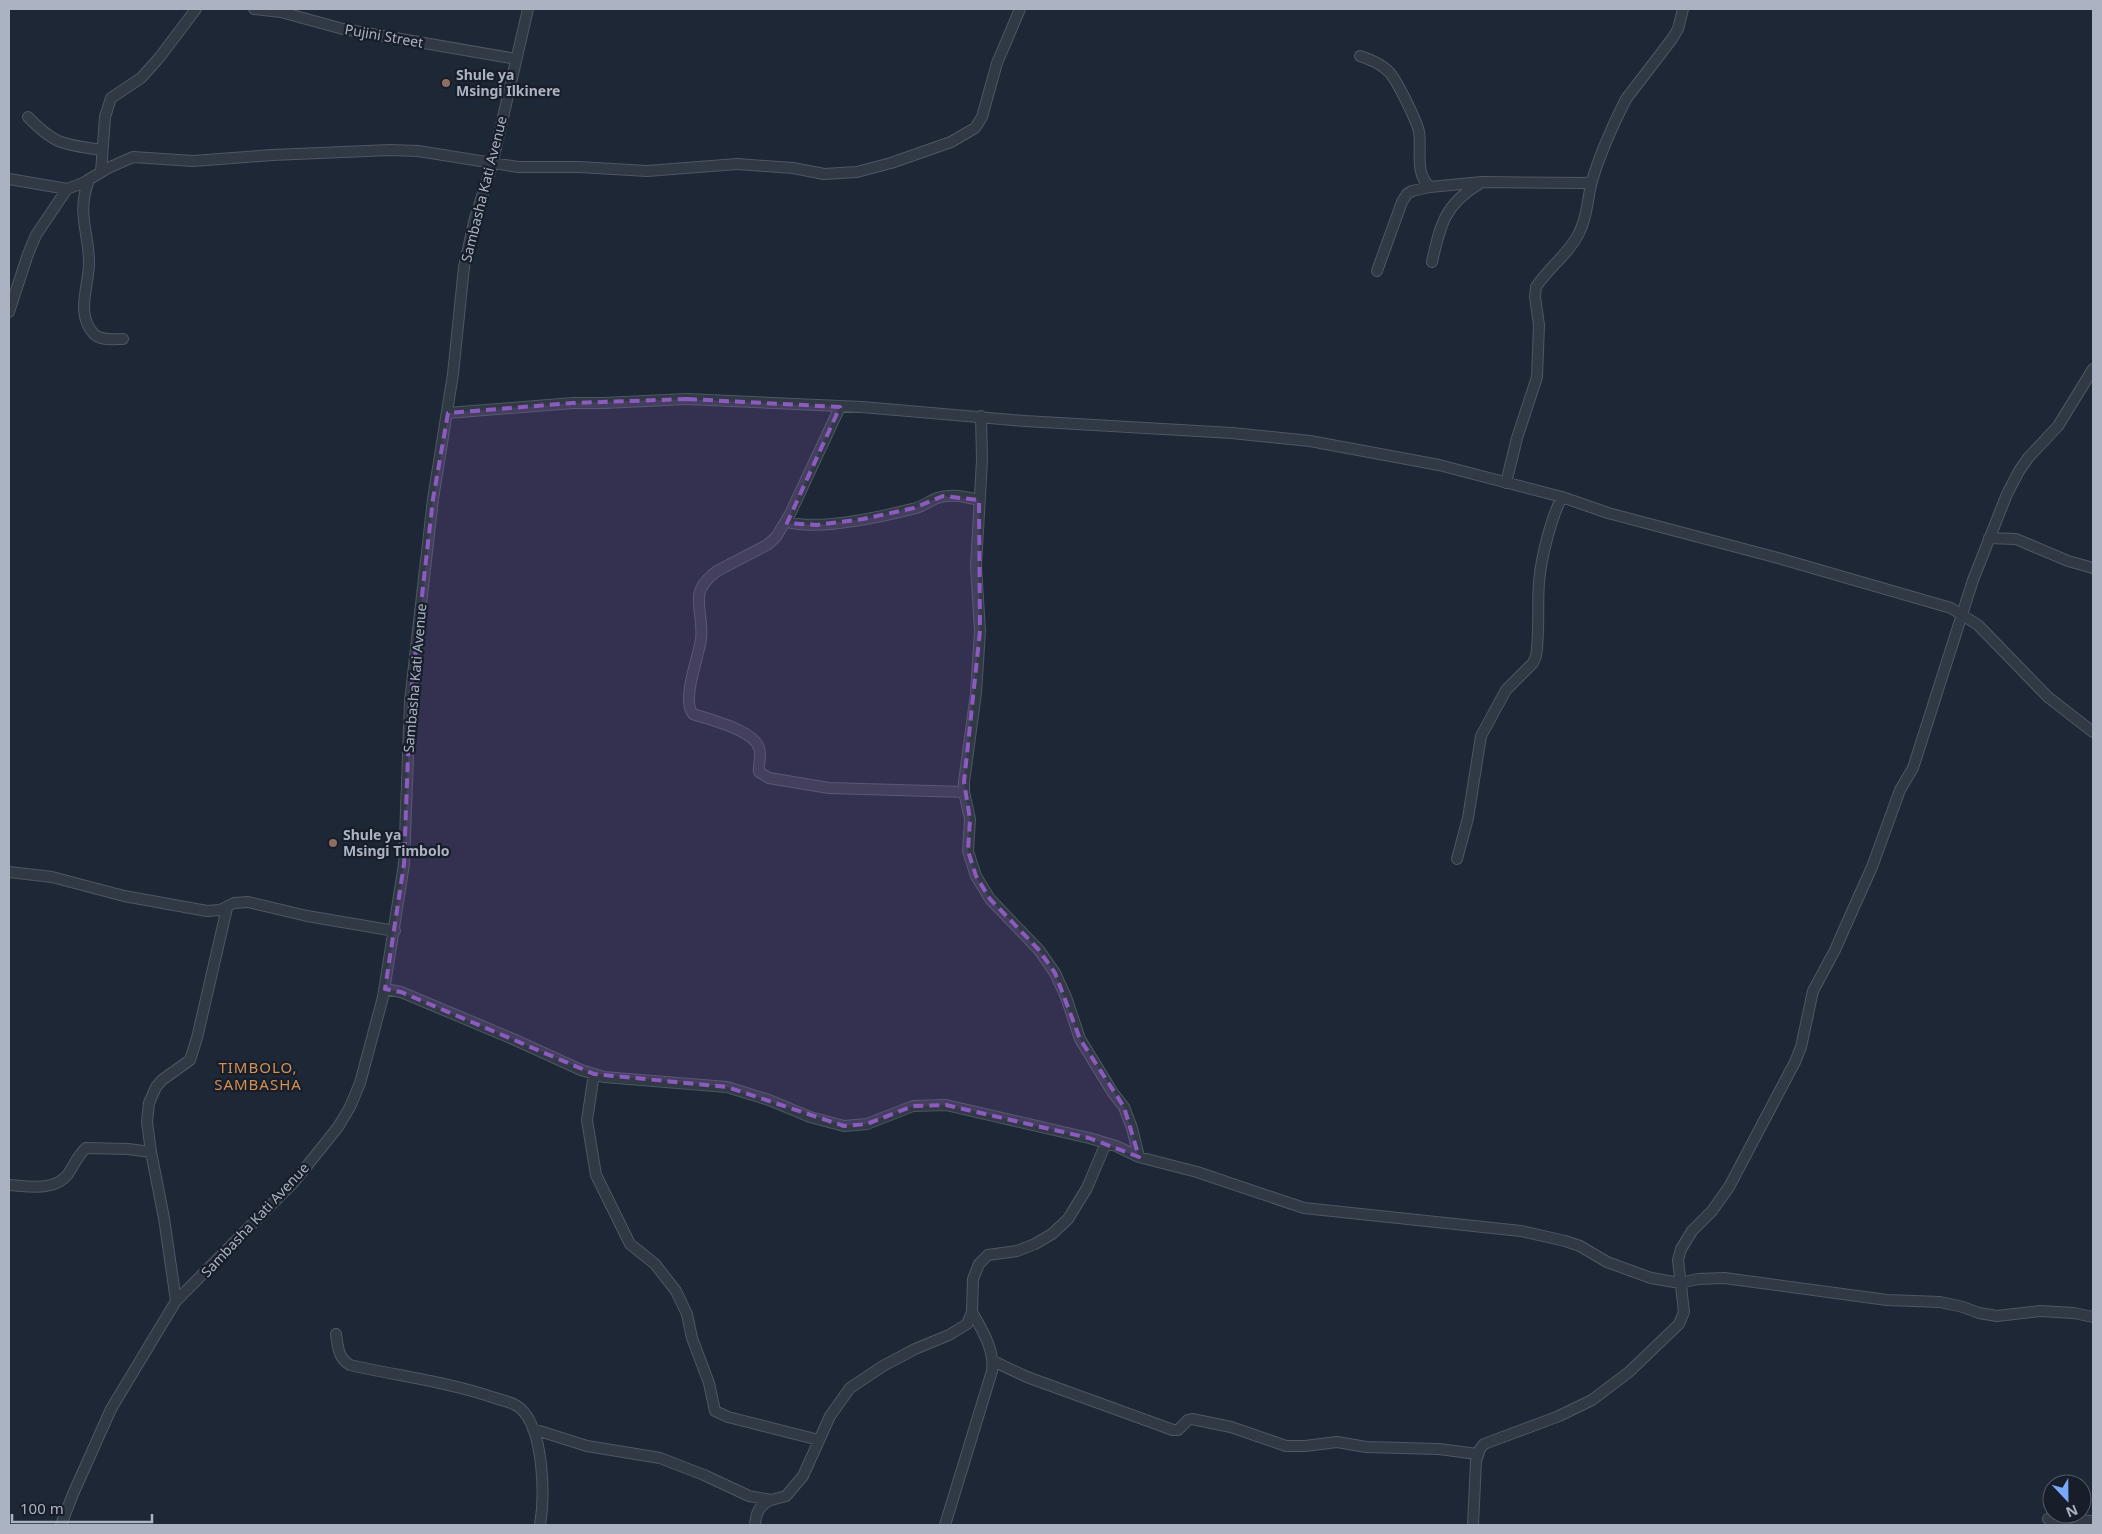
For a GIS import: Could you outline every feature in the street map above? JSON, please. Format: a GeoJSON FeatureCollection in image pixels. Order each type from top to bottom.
{"type":"FeatureCollection","features":[{"type":"Feature","properties":{"kind":"street"},"geometry":{"type":"LineString","coordinates":[[101,172],[105,117],[111,98],[141,78],[159,58],[196,9]]}},
{"type":"Feature","properties":{"kind":"street","name":"Pujini Street"},"geometry":{"type":"LineString","coordinates":[[254,9],[281,12],[343,29],[516,59]]}},
{"type":"Feature","properties":{"kind":"street","name":"Sambasha Kati Avenue"},"geometry":{"type":"LineString","coordinates":[[61,1525],[111,1409],[176,1301],[294,1182],[338,1127],[350,1107],[360,1083],[385,989],[395,931],[406,839],[410,701],[433,499],[448,413],[467,245],[492,165],[528,9]]}},
{"type":"Feature","properties":{"kind":"street"},"geometry":{"type":"LineString","coordinates":[[9,312],[36,235],[68,189],[134,157],[193,160],[272,154],[390,150],[418,152],[492,165],[518,167],[579,167],[647,171],[737,164],[793,168],[824,174],[875,169],[951,142],[975,128],[982,118],[997,63],[1020,9]]}},
{"type":"Feature","properties":{"kind":"street"},"geometry":{"type":"LineString","coordinates":[[1506,483],[1517,438],[1537,376],[1539,325],[1535,296],[1536,288],[1578,235],[1588,209],[1592,182],[1605,145],[1626,99],[1672,39],[1678,29],[1683,9]]}},
{"type":"Feature","properties":{"kind":"street"},"geometry":{"type":"LineString","coordinates":[[1360,56],[1378,63],[1390,72],[1395,79],[1417,125],[1420,170],[1430,187]]}},
{"type":"Feature","properties":{"kind":"street"},"geometry":{"type":"LineString","coordinates":[[28,117],[50,138],[60,143],[102,150]]}},
{"type":"Feature","properties":{"kind":"street"},"geometry":{"type":"LineString","coordinates":[[9,179],[68,189]]}},
{"type":"Feature","properties":{"kind":"street"},"geometry":{"type":"LineString","coordinates":[[89,180],[84,193],[82,208],[89,262],[84,301],[85,313],[88,326],[94,334],[106,339],[123,339]]}},
{"type":"Feature","properties":{"kind":"street"},"geometry":{"type":"LineString","coordinates":[[1377,272],[1400,208],[1407,194],[1412,191],[1430,187],[1482,182],[1584,184],[1592,182]]}},
{"type":"Feature","properties":{"kind":"street"},"geometry":{"type":"LineString","coordinates":[[1432,262],[1442,221],[1449,209],[1462,194],[1482,182]]}},
{"type":"Feature","properties":{"kind":"street"},"geometry":{"type":"LineString","coordinates":[[1474,1525],[1473,1494],[1480,1449],[1488,1442],[1575,1409],[1592,1400],[1617,1382],[1679,1324],[1684,1312],[1678,1260],[1681,1249],[1692,1231],[1712,1211],[1729,1187],[1795,1062],[1801,1047],[1813,991],[1835,950],[1872,867],[1900,790],[1913,768],[1962,614],[2007,494],[2019,471],[2058,426],[2093,369]]}},
{"type":"Feature","properties":{"kind":"street"},"geometry":{"type":"LineString","coordinates":[[448,413],[573,403],[687,399],[840,407],[981,416],[1067,424],[1232,433],[1310,441],[1439,465],[1562,497],[1653,525],[1924,599],[1962,614],[1987,633],[2048,697],[2093,732]]}},
{"type":"Feature","properties":{"kind":"street"},"geometry":{"type":"LineString","coordinates":[[840,407],[787,522],[776,537],[767,545],[711,575],[701,588],[699,596],[702,621],[701,638],[688,706],[691,712],[753,738],[760,750],[759,772],[769,778],[828,788],[964,792]]}},
{"type":"Feature","properties":{"kind":"street"},"geometry":{"type":"LineString","coordinates":[[981,416],[982,460],[976,566],[980,631],[976,693],[965,765],[964,792],[970,819],[968,851],[976,876],[990,899],[1039,950],[1055,973],[1066,997],[1080,1039],[1112,1093],[1124,1107],[1132,1128],[1139,1157]]}},
{"type":"Feature","properties":{"kind":"street"},"geometry":{"type":"LineString","coordinates":[[787,522],[817,525],[863,519],[914,508],[943,496],[958,495],[979,500]]}},
{"type":"Feature","properties":{"kind":"street"},"geometry":{"type":"LineString","coordinates":[[1457,858],[1468,818],[1481,736],[1506,690],[1533,663],[1536,656],[1539,580],[1556,509],[1562,497]]}},
{"type":"Feature","properties":{"kind":"street"},"geometry":{"type":"LineString","coordinates":[[1989,538],[2016,539],[2068,561],[2093,568]]}},
{"type":"Feature","properties":{"kind":"street"},"geometry":{"type":"LineString","coordinates":[[9,872],[52,877],[124,896],[208,911],[227,908],[234,903],[248,902],[307,916],[395,931]]}},
{"type":"Feature","properties":{"kind":"street"},"geometry":{"type":"LineString","coordinates":[[176,1301],[147,1122],[150,1096],[162,1080],[190,1060],[227,908]]}},
{"type":"Feature","properties":{"kind":"street"},"geometry":{"type":"LineString","coordinates":[[385,989],[401,992],[513,1039],[566,1064],[594,1074],[646,1081],[727,1087],[769,1100],[810,1117],[844,1126],[867,1124],[913,1106],[936,1104],[1068,1132],[1106,1143],[1139,1157],[1197,1172],[1304,1208],[1520,1231],[1548,1236],[1580,1246],[1607,1262],[1651,1278],[1680,1282],[1724,1278],[1887,1300],[1940,1302],[1997,1316],[2040,1311],[2074,1313],[2093,1318]]}},
{"type":"Feature","properties":{"kind":"street"},"geometry":{"type":"LineString","coordinates":[[594,1074],[587,1120],[596,1175],[630,1244],[655,1264],[676,1291],[686,1314],[692,1338],[709,1383],[715,1411],[728,1417],[819,1440]]}},
{"type":"Feature","properties":{"kind":"street"},"geometry":{"type":"LineString","coordinates":[[755,1525],[758,1510],[762,1504],[786,1496],[803,1476],[830,1416],[850,1388],[883,1366],[962,1328],[967,1324],[972,1312],[973,1279],[979,1264],[988,1255],[1017,1251],[1036,1244],[1052,1234],[1068,1219],[1087,1188],[1106,1143]]}},
{"type":"Feature","properties":{"kind":"street"},"geometry":{"type":"LineString","coordinates":[[9,1184],[36,1187],[58,1183],[66,1176],[86,1148],[128,1149],[151,1152]]}},
{"type":"Feature","properties":{"kind":"street"},"geometry":{"type":"LineString","coordinates":[[945,1525],[989,1386],[993,1361],[988,1344],[972,1312]]}},
{"type":"Feature","properties":{"kind":"street"},"geometry":{"type":"LineString","coordinates":[[336,1334],[338,1351],[343,1361],[350,1365],[473,1390],[511,1403],[524,1412],[532,1429],[539,1453],[542,1489],[540,1525]]}},
{"type":"Feature","properties":{"kind":"street"},"geometry":{"type":"LineString","coordinates":[[993,1361],[1027,1377],[1174,1430],[1178,1430],[1188,1420],[1192,1419],[1231,1427],[1286,1446],[1337,1442],[1366,1447],[1439,1449],[1478,1454]]}},
{"type":"Feature","properties":{"kind":"street"},"geometry":{"type":"LineString","coordinates":[[532,1429],[587,1446],[660,1458],[704,1475],[749,1496],[770,1500]]}},
{"type":"Feature","properties":{"kind":"highlighted area"},"geometry":{"type":"Polygon","coordinates":[[[687,399],[840,407],[787,523],[817,525],[863,519],[914,508],[943,496],[979,500],[980,631],[964,782],[970,819],[968,851],[976,876],[990,899],[1039,950],[1055,973],[1080,1039],[1124,1107],[1139,1157],[1089,1138],[946,1105],[913,1106],[867,1124],[844,1126],[727,1087],[594,1074],[401,992],[385,989],[404,864],[410,701],[433,499],[448,413],[573,403],[687,399]]]}},
{"type":"Feature","properties":{"kind":"place","name":"Shule ya Msingi Ilkinere"},"geometry":{"type":"Point","coordinates":[446,83]}},
{"type":"Feature","properties":{"kind":"place","name":"Shule ya Msingi Timbolo"},"geometry":{"type":"Point","coordinates":[333,843]}},
{"type":"Feature","properties":{"kind":"district","name":"TIMBOLO, SAMBASHA"},"geometry":{"type":"Point","coordinates":[258,1076]}}]}
